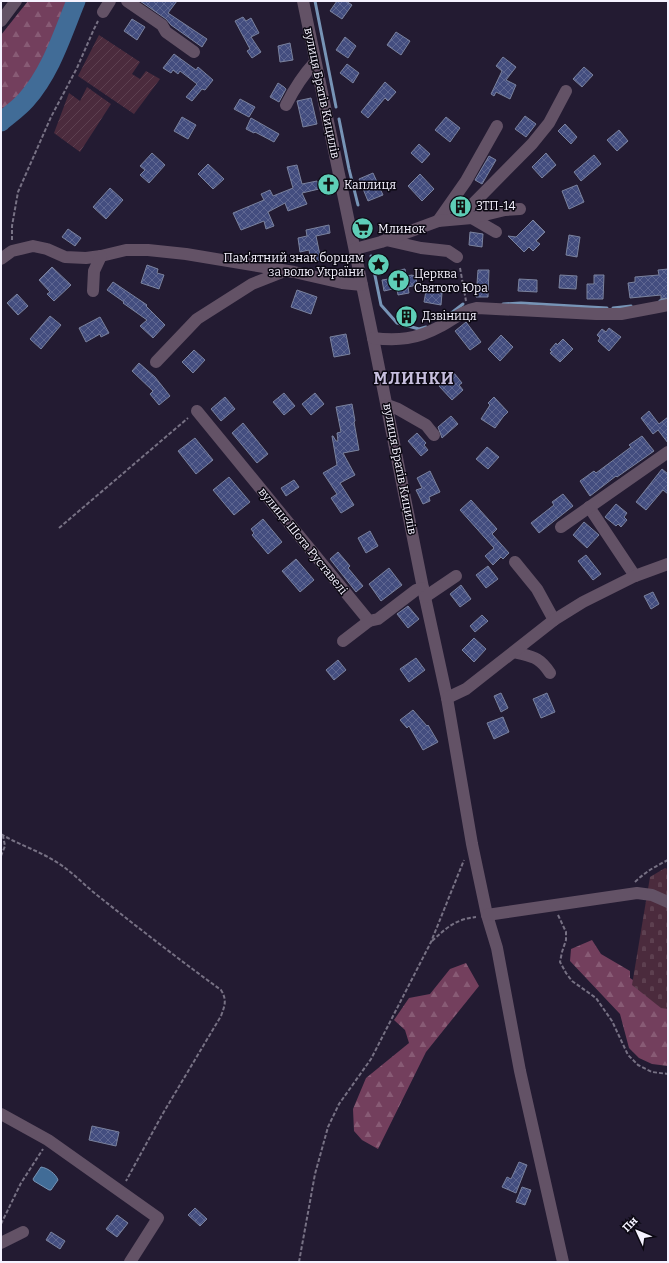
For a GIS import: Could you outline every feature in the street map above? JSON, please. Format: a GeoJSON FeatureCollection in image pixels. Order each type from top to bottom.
{"type":"FeatureCollection","features":[{"type":"Feature","properties":{"kind":"street"},"geometry":{"type":"LineString","coordinates":[[1,20],[16,1]]}},
{"type":"Feature","properties":{"kind":"street"},"geometry":{"type":"LineString","coordinates":[[103,12],[110,1]]}},
{"type":"Feature","properties":{"kind":"street"},"geometry":{"type":"LineString","coordinates":[[127,1],[162,25],[166,32],[194,52]]}},
{"type":"Feature","properties":{"kind":"street","name":"вулиця Братів Кицилів"},"geometry":{"type":"LineString","coordinates":[[302,1],[355,249],[446,698],[472,844],[487,916],[497,948],[520,1071],[563,1262]]}},
{"type":"Feature","properties":{"kind":"street"},"geometry":{"type":"LineString","coordinates":[[286,105],[297,84],[307,70],[316,62]]}},
{"type":"Feature","properties":{"kind":"street"},"geometry":{"type":"LineString","coordinates":[[458,219],[532,144],[549,123],[566,91]]}},
{"type":"Feature","properties":{"kind":"street"},"geometry":{"type":"LineString","coordinates":[[438,221],[466,181],[497,126]]}},
{"type":"Feature","properties":{"kind":"street"},"geometry":{"type":"LineString","coordinates":[[355,249],[386,240],[438,221],[472,218],[505,210],[520,209]]}},
{"type":"Feature","properties":{"kind":"street"},"geometry":{"type":"LineString","coordinates":[[472,218],[496,232]]}},
{"type":"Feature","properties":{"kind":"street"},"geometry":{"type":"LineString","coordinates":[[386,240],[421,248],[448,251],[457,257]]}},
{"type":"Feature","properties":{"kind":"street"},"geometry":{"type":"LineString","coordinates":[[1,260],[12,251],[33,246],[47,249],[66,257],[86,258],[126,250],[148,250],[186,254],[286,271],[342,283],[362,285]]}},
{"type":"Feature","properties":{"kind":"street"},"geometry":{"type":"LineString","coordinates":[[93,291],[94,272],[101,256]]}},
{"type":"Feature","properties":{"kind":"street"},"geometry":{"type":"LineString","coordinates":[[156,362],[197,319],[252,284],[286,271]]}},
{"type":"Feature","properties":{"kind":"street"},"geometry":{"type":"LineString","coordinates":[[373,338],[403,340],[422,335],[440,327],[468,310],[477,308],[621,314],[668,305]]}},
{"type":"Feature","properties":{"kind":"street"},"geometry":{"type":"LineString","coordinates":[[387,406],[398,409],[426,425],[434,435]]}},
{"type":"Feature","properties":{"kind":"street","name":"вулиця Шота Руставелі"},"geometry":{"type":"LineString","coordinates":[[197,411],[369,620]]}},
{"type":"Feature","properties":{"kind":"street"},"geometry":{"type":"LineString","coordinates":[[561,527],[668,452]]}},
{"type":"Feature","properties":{"kind":"street"},"geometry":{"type":"LineString","coordinates":[[589,507],[635,576]]}},
{"type":"Feature","properties":{"kind":"street"},"geometry":{"type":"LineString","coordinates":[[515,562],[537,589],[554,620]]}},
{"type":"Feature","properties":{"kind":"street"},"geometry":{"type":"LineString","coordinates":[[446,698],[466,690],[554,620],[583,602],[635,576],[668,564]]}},
{"type":"Feature","properties":{"kind":"street"},"geometry":{"type":"LineString","coordinates":[[343,641],[369,620],[378,619],[416,590],[424,593],[456,576]]}},
{"type":"Feature","properties":{"kind":"street"},"geometry":{"type":"LineString","coordinates":[[514,652],[541,661],[550,673]]}},
{"type":"Feature","properties":{"kind":"street"},"geometry":{"type":"LineString","coordinates":[[487,916],[625,895],[652,895],[668,902]]}},
{"type":"Feature","properties":{"kind":"street"},"geometry":{"type":"LineString","coordinates":[[1,1114],[48,1140],[158,1218],[130,1262]]}},
{"type":"Feature","properties":{"kind":"street"},"geometry":{"type":"LineString","coordinates":[[1,1243],[23,1232]]}},
{"type":"Feature","properties":{"kind":"path"},"geometry":{"type":"LineString","coordinates":[[12,251],[12,226],[18,192],[51,117],[77,68],[103,12]]}},
{"type":"Feature","properties":{"kind":"path"},"geometry":{"type":"LineString","coordinates":[[457,257],[468,310]]}},
{"type":"Feature","properties":{"kind":"path"},"geometry":{"type":"LineString","coordinates":[[59,528],[197,411]]}},
{"type":"Feature","properties":{"kind":"path"},"geometry":{"type":"LineString","coordinates":[[1,856],[5,846],[2,835]]}},
{"type":"Feature","properties":{"kind":"path"},"geometry":{"type":"LineString","coordinates":[[2,835],[13,842],[56,862],[69,871],[165,949],[221,990],[224,996],[225,1002],[221,1016],[120,1191]]}},
{"type":"Feature","properties":{"kind":"path"},"geometry":{"type":"LineString","coordinates":[[299,1262],[315,1174],[328,1127],[339,1104],[371,1059],[431,942],[472,844]]}},
{"type":"Feature","properties":{"kind":"path"},"geometry":{"type":"LineString","coordinates":[[625,895],[631,885],[642,875],[668,860]]}},
{"type":"Feature","properties":{"kind":"path"},"geometry":{"type":"LineString","coordinates":[[554,906],[566,932],[566,940],[560,962],[566,973],[572,981],[596,998],[612,1021],[628,1055],[638,1065],[652,1072],[668,1074]]}},
{"type":"Feature","properties":{"kind":"path"},"geometry":{"type":"LineString","coordinates":[[431,942],[452,924],[461,920],[487,916]]}},
{"type":"Feature","properties":{"kind":"path"},"geometry":{"type":"LineString","coordinates":[[1,1224],[21,1182],[48,1140]]}},
{"type":"Feature","properties":{"kind":"green space"},"geometry":{"type":"Polygon","coordinates":[[[28,1],[68,1],[48,52],[36,77],[20,98],[1,113],[1,35],[28,1]]]}},
{"type":"Feature","properties":{"kind":"green space"},"geometry":{"type":"Polygon","coordinates":[[[99,35],[140,62],[132,74],[140,79],[146,71],[160,79],[134,114],[78,76],[99,35]]]}},
{"type":"Feature","properties":{"kind":"green space"},"geometry":{"type":"Polygon","coordinates":[[[87,87],[111,104],[80,152],[54,133],[69,93],[80,101],[87,87]]]}},
{"type":"Feature","properties":{"kind":"green space"},"geometry":{"type":"Polygon","coordinates":[[[665,868],[668,869],[668,1009],[661,1008],[632,985],[650,877],[665,868]]]}},
{"type":"Feature","properties":{"kind":"green space"},"geometry":{"type":"Polygon","coordinates":[[[592,940],[601,954],[630,971],[630,978],[668,1003],[668,1066],[652,1064],[639,1058],[629,1048],[620,1014],[570,961],[571,949],[592,940]]]}},
{"type":"Feature","properties":{"kind":"green space"},"geometry":{"type":"Polygon","coordinates":[[[466,963],[479,986],[426,1052],[378,1149],[362,1140],[354,1131],[353,1109],[366,1078],[409,1043],[405,1030],[394,1020],[409,998],[430,994],[450,969],[466,963]]]}},
{"type":"Feature","properties":{"kind":"water"},"geometry":{"type":"Polygon","coordinates":[[[41,1167],[51,1172],[58,1180],[51,1190],[33,1179],[41,1167]]]}},
{"type":"Feature","properties":{"kind":"building"},"geometry":{"type":"Polygon","coordinates":[[[140,1],[177,1],[168,13],[207,39],[202,47],[171,25],[166,19],[140,1]]]}},
{"type":"Feature","properties":{"kind":"building"},"geometry":{"type":"Polygon","coordinates":[[[337,1],[346,1],[352,5],[342,19],[330,11],[337,1]]]}},
{"type":"Feature","properties":{"kind":"building"},"geometry":{"type":"Polygon","coordinates":[[[243,17],[246,21],[251,18],[259,33],[251,37],[261,52],[252,58],[247,51],[250,49],[235,21],[243,17]]]}},
{"type":"Feature","properties":{"kind":"building"},"geometry":{"type":"Polygon","coordinates":[[[132,19],[145,27],[137,40],[124,31],[132,19]]]}},
{"type":"Feature","properties":{"kind":"building"},"geometry":{"type":"Polygon","coordinates":[[[396,32],[410,41],[401,55],[387,45],[396,32]]]}},
{"type":"Feature","properties":{"kind":"building"},"geometry":{"type":"Polygon","coordinates":[[[345,37],[356,46],[348,58],[336,50],[345,37]]]}},
{"type":"Feature","properties":{"kind":"building"},"geometry":{"type":"Polygon","coordinates":[[[290,43],[293,60],[280,62],[278,46],[290,43]]]}},
{"type":"Feature","properties":{"kind":"building"},"geometry":{"type":"Polygon","coordinates":[[[174,54],[196,70],[198,67],[213,80],[205,90],[202,89],[192,101],[186,97],[197,84],[180,71],[178,74],[173,70],[171,73],[163,68],[174,54]]]}},
{"type":"Feature","properties":{"kind":"building"},"geometry":{"type":"Polygon","coordinates":[[[503,57],[516,67],[506,80],[516,85],[510,99],[496,92],[494,96],[491,94],[502,71],[496,66],[503,57]]]}},
{"type":"Feature","properties":{"kind":"building"},"geometry":{"type":"Polygon","coordinates":[[[347,64],[359,73],[353,83],[340,73],[347,64]]]}},
{"type":"Feature","properties":{"kind":"building"},"geometry":{"type":"Polygon","coordinates":[[[584,67],[593,75],[582,87],[573,79],[584,67]]]}},
{"type":"Feature","properties":{"kind":"building"},"geometry":{"type":"Polygon","coordinates":[[[385,82],[396,92],[388,101],[385,98],[368,118],[361,112],[385,82]]]}},
{"type":"Feature","properties":{"kind":"building"},"geometry":{"type":"Polygon","coordinates":[[[278,83],[286,89],[279,102],[270,97],[278,83]]]}},
{"type":"Feature","properties":{"kind":"building"},"geometry":{"type":"Polygon","coordinates":[[[311,98],[317,124],[303,127],[297,101],[311,98]]]}},
{"type":"Feature","properties":{"kind":"building"},"geometry":{"type":"Polygon","coordinates":[[[240,99],[255,107],[249,117],[234,109],[240,99]]]}},
{"type":"Feature","properties":{"kind":"building"},"geometry":{"type":"Polygon","coordinates":[[[525,116],[536,124],[526,137],[515,129],[525,116]]]}},
{"type":"Feature","properties":{"kind":"building"},"geometry":{"type":"Polygon","coordinates":[[[182,117],[196,125],[188,139],[174,131],[182,117]]]}},
{"type":"Feature","properties":{"kind":"building"},"geometry":{"type":"Polygon","coordinates":[[[446,117],[460,128],[450,142],[435,130],[446,117]]]}},
{"type":"Feature","properties":{"kind":"building"},"geometry":{"type":"Polygon","coordinates":[[[251,118],[279,134],[274,142],[246,129],[251,118]]]}},
{"type":"Feature","properties":{"kind":"building"},"geometry":{"type":"Polygon","coordinates":[[[565,124],[577,137],[571,144],[558,131],[565,124]]]}},
{"type":"Feature","properties":{"kind":"building"},"geometry":{"type":"Polygon","coordinates":[[[619,130],[628,141],[617,151],[607,140],[619,130]]]}},
{"type":"Feature","properties":{"kind":"building"},"geometry":{"type":"Polygon","coordinates":[[[419,144],[430,154],[422,163],[411,153],[419,144]]]}},
{"type":"Feature","properties":{"kind":"building"},"geometry":{"type":"Polygon","coordinates":[[[152,153],[165,165],[149,183],[140,175],[145,170],[140,166],[152,153]]]}},
{"type":"Feature","properties":{"kind":"building"},"geometry":{"type":"Polygon","coordinates":[[[546,153],[556,165],[542,178],[532,167],[546,153]]]}},
{"type":"Feature","properties":{"kind":"building"},"geometry":{"type":"Polygon","coordinates":[[[594,155],[601,164],[581,181],[574,172],[594,155]]]}},
{"type":"Feature","properties":{"kind":"building"},"geometry":{"type":"Polygon","coordinates":[[[489,156],[496,160],[482,184],[475,180],[489,156]]]}},
{"type":"Feature","properties":{"kind":"building"},"geometry":{"type":"Polygon","coordinates":[[[208,164],[224,179],[213,189],[198,174],[208,164]]]}},
{"type":"Feature","properties":{"kind":"building"},"geometry":{"type":"Polygon","coordinates":[[[297,165],[302,184],[317,181],[319,189],[302,193],[307,204],[288,211],[285,203],[268,212],[274,226],[266,229],[264,221],[241,230],[233,213],[264,200],[261,194],[270,190],[273,196],[293,188],[287,167],[297,165]]]}},
{"type":"Feature","properties":{"kind":"building"},"geometry":{"type":"Polygon","coordinates":[[[373,173],[383,195],[368,201],[359,179],[373,173]]]}},
{"type":"Feature","properties":{"kind":"building"},"geometry":{"type":"Polygon","coordinates":[[[420,174],[434,189],[422,201],[408,186],[420,174]]]}},
{"type":"Feature","properties":{"kind":"building"},"geometry":{"type":"Polygon","coordinates":[[[577,185],[584,202],[569,209],[562,191],[577,185]]]}},
{"type":"Feature","properties":{"kind":"building"},"geometry":{"type":"Polygon","coordinates":[[[110,188],[123,200],[106,219],[93,207],[110,188]]]}},
{"type":"Feature","properties":{"kind":"building"},"geometry":{"type":"Polygon","coordinates":[[[533,220],[545,232],[536,241],[540,244],[533,251],[529,247],[524,252],[508,236],[516,237],[533,220]]]}},
{"type":"Feature","properties":{"kind":"building"},"geometry":{"type":"Polygon","coordinates":[[[329,225],[330,233],[316,236],[321,260],[311,261],[309,250],[300,252],[298,238],[307,236],[306,230],[329,225]]]}},
{"type":"Feature","properties":{"kind":"building"},"geometry":{"type":"Polygon","coordinates":[[[68,229],[81,238],[75,246],[62,237],[68,229]]]}},
{"type":"Feature","properties":{"kind":"building"},"geometry":{"type":"Polygon","coordinates":[[[470,232],[483,234],[482,247],[469,245],[470,232]]]}},
{"type":"Feature","properties":{"kind":"building"},"geometry":{"type":"Polygon","coordinates":[[[569,235],[580,237],[577,257],[566,255],[569,235]]]}},
{"type":"Feature","properties":{"kind":"building"},"geometry":{"type":"Polygon","coordinates":[[[147,265],[158,269],[157,273],[164,275],[159,289],[141,283],[147,265]]]}},
{"type":"Feature","properties":{"kind":"building"},"geometry":{"type":"Polygon","coordinates":[[[52,267],[71,285],[54,301],[47,294],[50,292],[39,280],[52,267]]]}},
{"type":"Feature","properties":{"kind":"building","name":"Церква Святого Юра"},"geometry":{"type":"Polygon","coordinates":[[[405,269],[406,276],[412,275],[416,277],[417,285],[408,287],[409,293],[398,295],[397,288],[384,291],[382,280],[395,278],[394,271],[405,269]]]}},
{"type":"Feature","properties":{"kind":"building"},"geometry":{"type":"Polygon","coordinates":[[[668,269],[668,298],[661,299],[661,295],[630,298],[628,283],[635,282],[635,277],[659,275],[658,270],[668,269]]]}},
{"type":"Feature","properties":{"kind":"building"},"geometry":{"type":"Polygon","coordinates":[[[478,270],[489,270],[488,297],[476,297],[478,270]]]}},
{"type":"Feature","properties":{"kind":"building"},"geometry":{"type":"Polygon","coordinates":[[[560,275],[577,276],[576,289],[559,288],[560,275]]]}},
{"type":"Feature","properties":{"kind":"building"},"geometry":{"type":"Polygon","coordinates":[[[594,275],[604,275],[603,299],[587,299],[587,284],[594,284],[594,275]]]}},
{"type":"Feature","properties":{"kind":"building"},"geometry":{"type":"Polygon","coordinates":[[[519,279],[537,280],[537,292],[518,291],[519,279]]]}},
{"type":"Feature","properties":{"kind":"building"},"geometry":{"type":"Polygon","coordinates":[[[113,282],[147,305],[146,306],[165,325],[153,338],[140,326],[147,320],[107,290],[113,282]]]}},
{"type":"Feature","properties":{"kind":"building"},"geometry":{"type":"Polygon","coordinates":[[[297,290],[317,297],[311,314],[291,307],[297,290]]]}},
{"type":"Feature","properties":{"kind":"building"},"geometry":{"type":"Polygon","coordinates":[[[426,291],[442,293],[441,305],[424,302],[426,291]]]}},
{"type":"Feature","properties":{"kind":"building"},"geometry":{"type":"Polygon","coordinates":[[[17,294],[28,306],[18,315],[7,303],[17,294]]]}},
{"type":"Feature","properties":{"kind":"building"},"geometry":{"type":"Polygon","coordinates":[[[50,316],[61,325],[41,349],[30,339],[50,316]]]}},
{"type":"Feature","properties":{"kind":"building"},"geometry":{"type":"Polygon","coordinates":[[[100,317],[109,333],[101,337],[100,334],[86,342],[79,328],[100,317]]]}},
{"type":"Feature","properties":{"kind":"building"},"geometry":{"type":"Polygon","coordinates":[[[466,322],[481,342],[470,350],[455,331],[466,322]]]}},
{"type":"Feature","properties":{"kind":"building"},"geometry":{"type":"Polygon","coordinates":[[[609,328],[621,337],[609,351],[598,341],[600,338],[597,335],[602,329],[606,332],[609,328]]]}},
{"type":"Feature","properties":{"kind":"building"},"geometry":{"type":"Polygon","coordinates":[[[346,334],[350,354],[334,357],[330,337],[346,334]]]}},
{"type":"Feature","properties":{"kind":"building"},"geometry":{"type":"Polygon","coordinates":[[[501,335],[513,347],[500,361],[488,349],[501,335]]]}},
{"type":"Feature","properties":{"kind":"building"},"geometry":{"type":"Polygon","coordinates":[[[563,339],[573,349],[560,362],[550,353],[552,352],[550,350],[556,343],[557,345],[563,339]]]}},
{"type":"Feature","properties":{"kind":"building"},"geometry":{"type":"Polygon","coordinates":[[[194,350],[205,360],[193,373],[182,362],[194,350]]]}},
{"type":"Feature","properties":{"kind":"building"},"geometry":{"type":"Polygon","coordinates":[[[139,363],[155,377],[170,396],[159,405],[150,394],[153,391],[132,371],[139,363]]]}},
{"type":"Feature","properties":{"kind":"building"},"geometry":{"type":"Polygon","coordinates":[[[454,373],[462,383],[459,385],[463,390],[452,400],[439,386],[454,373]]]}},
{"type":"Feature","properties":{"kind":"building"},"geometry":{"type":"Polygon","coordinates":[[[284,393],[295,406],[284,415],[273,402],[284,393]]]}},
{"type":"Feature","properties":{"kind":"building"},"geometry":{"type":"Polygon","coordinates":[[[315,393],[324,404],[311,415],[302,404],[315,393]]]}},
{"type":"Feature","properties":{"kind":"building"},"geometry":{"type":"Polygon","coordinates":[[[225,397],[235,409],[221,421],[211,409],[225,397]]]}},
{"type":"Feature","properties":{"kind":"building"},"geometry":{"type":"Polygon","coordinates":[[[494,397],[508,412],[495,428],[481,419],[490,405],[488,403],[494,397]]]}},
{"type":"Feature","properties":{"kind":"building"},"geometry":{"type":"Polygon","coordinates":[[[352,404],[359,450],[343,453],[355,475],[340,483],[354,505],[341,513],[331,498],[337,494],[323,473],[337,465],[332,436],[336,441],[338,441],[337,433],[341,432],[336,407],[352,404]]]}},
{"type":"Feature","properties":{"kind":"building"},"geometry":{"type":"Polygon","coordinates":[[[649,411],[659,424],[668,417],[668,443],[658,430],[653,434],[641,418],[649,411]]]}},
{"type":"Feature","properties":{"kind":"building"},"geometry":{"type":"Polygon","coordinates":[[[451,416],[458,424],[442,438],[438,427],[451,416]]]}},
{"type":"Feature","properties":{"kind":"building"},"geometry":{"type":"Polygon","coordinates":[[[243,423],[268,454],[257,463],[232,433],[243,423]]]}},
{"type":"Feature","properties":{"kind":"building"},"geometry":{"type":"Polygon","coordinates":[[[417,433],[426,443],[424,445],[428,450],[421,456],[408,441],[417,433]]]}},
{"type":"Feature","properties":{"kind":"building"},"geometry":{"type":"Polygon","coordinates":[[[642,436],[654,451],[617,477],[616,476],[590,496],[580,481],[594,471],[596,473],[631,447],[629,445],[642,436]]]}},
{"type":"Feature","properties":{"kind":"building"},"geometry":{"type":"Polygon","coordinates":[[[195,438],[213,460],[196,474],[178,451],[195,438]]]}},
{"type":"Feature","properties":{"kind":"building"},"geometry":{"type":"Polygon","coordinates":[[[487,447],[499,457],[488,469],[476,459],[487,447]]]}},
{"type":"Feature","properties":{"kind":"building"},"geometry":{"type":"Polygon","coordinates":[[[662,469],[668,474],[668,494],[663,490],[646,510],[636,502],[662,469]]]}},
{"type":"Feature","properties":{"kind":"building"},"geometry":{"type":"Polygon","coordinates":[[[430,471],[440,492],[429,497],[430,501],[423,504],[416,490],[422,488],[417,478],[430,471]]]}},
{"type":"Feature","properties":{"kind":"building"},"geometry":{"type":"Polygon","coordinates":[[[229,477],[250,502],[234,515],[213,490],[229,477]]]}},
{"type":"Feature","properties":{"kind":"building"},"geometry":{"type":"Polygon","coordinates":[[[294,480],[299,487],[286,496],[281,488],[294,480]]]}},
{"type":"Feature","properties":{"kind":"building"},"geometry":{"type":"Polygon","coordinates":[[[563,494],[573,506],[539,533],[531,523],[554,505],[552,502],[563,494]]]}},
{"type":"Feature","properties":{"kind":"building"},"geometry":{"type":"Polygon","coordinates":[[[471,500],[497,529],[492,534],[509,553],[503,559],[501,557],[493,565],[485,556],[494,548],[460,510],[471,500]]]}},
{"type":"Feature","properties":{"kind":"building"},"geometry":{"type":"Polygon","coordinates":[[[616,504],[627,513],[624,517],[627,520],[621,527],[618,524],[616,526],[605,517],[616,504]]]}},
{"type":"Feature","properties":{"kind":"building"},"geometry":{"type":"Polygon","coordinates":[[[263,519],[282,542],[268,554],[252,535],[254,533],[251,529],[263,519]]]}},
{"type":"Feature","properties":{"kind":"building"},"geometry":{"type":"Polygon","coordinates":[[[584,522],[599,535],[587,548],[573,535],[584,522]]]}},
{"type":"Feature","properties":{"kind":"building"},"geometry":{"type":"Polygon","coordinates":[[[370,531],[378,546],[366,553],[358,538],[370,531]]]}},
{"type":"Feature","properties":{"kind":"building"},"geometry":{"type":"Polygon","coordinates":[[[338,552],[350,566],[348,568],[363,586],[356,592],[330,559],[338,552]]]}},
{"type":"Feature","properties":{"kind":"building"},"geometry":{"type":"Polygon","coordinates":[[[586,555],[601,574],[593,580],[578,561],[586,555]]]}},
{"type":"Feature","properties":{"kind":"building"},"geometry":{"type":"Polygon","coordinates":[[[296,559],[314,580],[300,592],[282,571],[296,559]]]}},
{"type":"Feature","properties":{"kind":"building"},"geometry":{"type":"Polygon","coordinates":[[[488,566],[498,579],[486,588],[476,575],[488,566]]]}},
{"type":"Feature","properties":{"kind":"building"},"geometry":{"type":"Polygon","coordinates":[[[389,568],[402,585],[381,601],[369,584],[389,568]]]}},
{"type":"Feature","properties":{"kind":"building"},"geometry":{"type":"Polygon","coordinates":[[[461,585],[471,599],[460,607],[450,594],[461,585]]]}},
{"type":"Feature","properties":{"kind":"building"},"geometry":{"type":"Polygon","coordinates":[[[653,592],[659,604],[651,609],[644,596],[653,592]]]}},
{"type":"Feature","properties":{"kind":"building"},"geometry":{"type":"Polygon","coordinates":[[[408,606],[419,619],[408,628],[397,614],[408,606]]]}},
{"type":"Feature","properties":{"kind":"building"},"geometry":{"type":"Polygon","coordinates":[[[482,615],[488,621],[475,632],[470,626],[482,615]]]}},
{"type":"Feature","properties":{"kind":"building"},"geometry":{"type":"Polygon","coordinates":[[[474,638],[486,649],[474,662],[462,650],[474,638]]]}},
{"type":"Feature","properties":{"kind":"building"},"geometry":{"type":"Polygon","coordinates":[[[416,658],[425,670],[409,682],[400,669],[416,658]]]}},
{"type":"Feature","properties":{"kind":"building"},"geometry":{"type":"Polygon","coordinates":[[[338,660],[346,670],[334,680],[326,670],[338,660]]]}},
{"type":"Feature","properties":{"kind":"building"},"geometry":{"type":"Polygon","coordinates":[[[501,693],[508,708],[501,712],[494,696],[501,693]]]}},
{"type":"Feature","properties":{"kind":"building"},"geometry":{"type":"Polygon","coordinates":[[[547,693],[555,712],[541,718],[533,699],[547,693]]]}},
{"type":"Feature","properties":{"kind":"building"},"geometry":{"type":"Polygon","coordinates":[[[413,710],[427,726],[428,725],[438,742],[423,750],[409,726],[407,728],[400,720],[413,710]]]}},
{"type":"Feature","properties":{"kind":"building"},"geometry":{"type":"Polygon","coordinates":[[[503,717],[509,732],[494,739],[487,723],[503,717]]]}},
{"type":"Feature","properties":{"kind":"building"},"geometry":{"type":"Polygon","coordinates":[[[92,1126],[119,1132],[116,1146],[89,1140],[92,1126]]]}},
{"type":"Feature","properties":{"kind":"building"},"geometry":{"type":"Polygon","coordinates":[[[519,1162],[527,1165],[516,1193],[502,1187],[507,1177],[511,1179],[519,1162]]]}},
{"type":"Feature","properties":{"kind":"building"},"geometry":{"type":"Polygon","coordinates":[[[522,1187],[531,1190],[525,1205],[516,1202],[522,1187]]]}},
{"type":"Feature","properties":{"kind":"building"},"geometry":{"type":"Polygon","coordinates":[[[195,1208],[207,1219],[200,1226],[188,1215],[195,1208]]]}},
{"type":"Feature","properties":{"kind":"building"},"geometry":{"type":"Polygon","coordinates":[[[117,1215],[128,1223],[117,1237],[106,1229],[117,1215]]]}},
{"type":"Feature","properties":{"kind":"building"},"geometry":{"type":"Polygon","coordinates":[[[51,1232],[65,1241],[60,1249],[46,1240],[51,1232]]]}},
{"type":"Feature","properties":{"kind":"waterway"},"geometry":{"type":"LineString","coordinates":[[1,122],[26,100],[42,78],[55,53],[76,1]]}},
{"type":"Feature","properties":{"kind":"waterway"},"geometry":{"type":"LineString","coordinates":[[315,1],[336,107]]}},
{"type":"Feature","properties":{"kind":"waterway"},"geometry":{"type":"LineString","coordinates":[[339,119],[358,205]]}},
{"type":"Feature","properties":{"kind":"waterway"},"geometry":{"type":"LineString","coordinates":[[371,256],[381,305],[397,323],[419,329],[426,327]]}},
{"type":"Feature","properties":{"kind":"waterway"},"geometry":{"type":"LineString","coordinates":[[660,301],[668,298]]}},
{"type":"Feature","properties":{"kind":"waterway"},"geometry":{"type":"LineString","coordinates":[[503,304],[521,303],[607,308]]}},
{"type":"Feature","properties":{"kind":"waterway"},"geometry":{"type":"LineString","coordinates":[[450,314],[463,304]]}},
{"type":"Feature","properties":{"kind":"waterway"},"geometry":{"type":"LineString","coordinates":[[613,308],[631,306]]}},
{"type":"Feature","properties":{"kind":"place","name":"Каплиця"},"geometry":{"type":"Point","coordinates":[329,185]}},
{"type":"Feature","properties":{"kind":"place","name":"ЗТП-14"},"geometry":{"type":"Point","coordinates":[461,206]}},
{"type":"Feature","properties":{"kind":"place","name":"Млинок"},"geometry":{"type":"Point","coordinates":[363,229]}},
{"type":"Feature","properties":{"kind":"place","name":"Пам'ятний знак борцям за волю України"},"geometry":{"type":"Point","coordinates":[379,265]}},
{"type":"Feature","properties":{"kind":"place","name":"Церква Святого Юра"},"geometry":{"type":"Point","coordinates":[399,281]}},
{"type":"Feature","properties":{"kind":"place","name":"Дзвіниця"},"geometry":{"type":"Point","coordinates":[407,316]}},
{"type":"Feature","properties":{"kind":"district","name":"МЛИНКИ"},"geometry":{"type":"Point","coordinates":[414,378]}}]}
